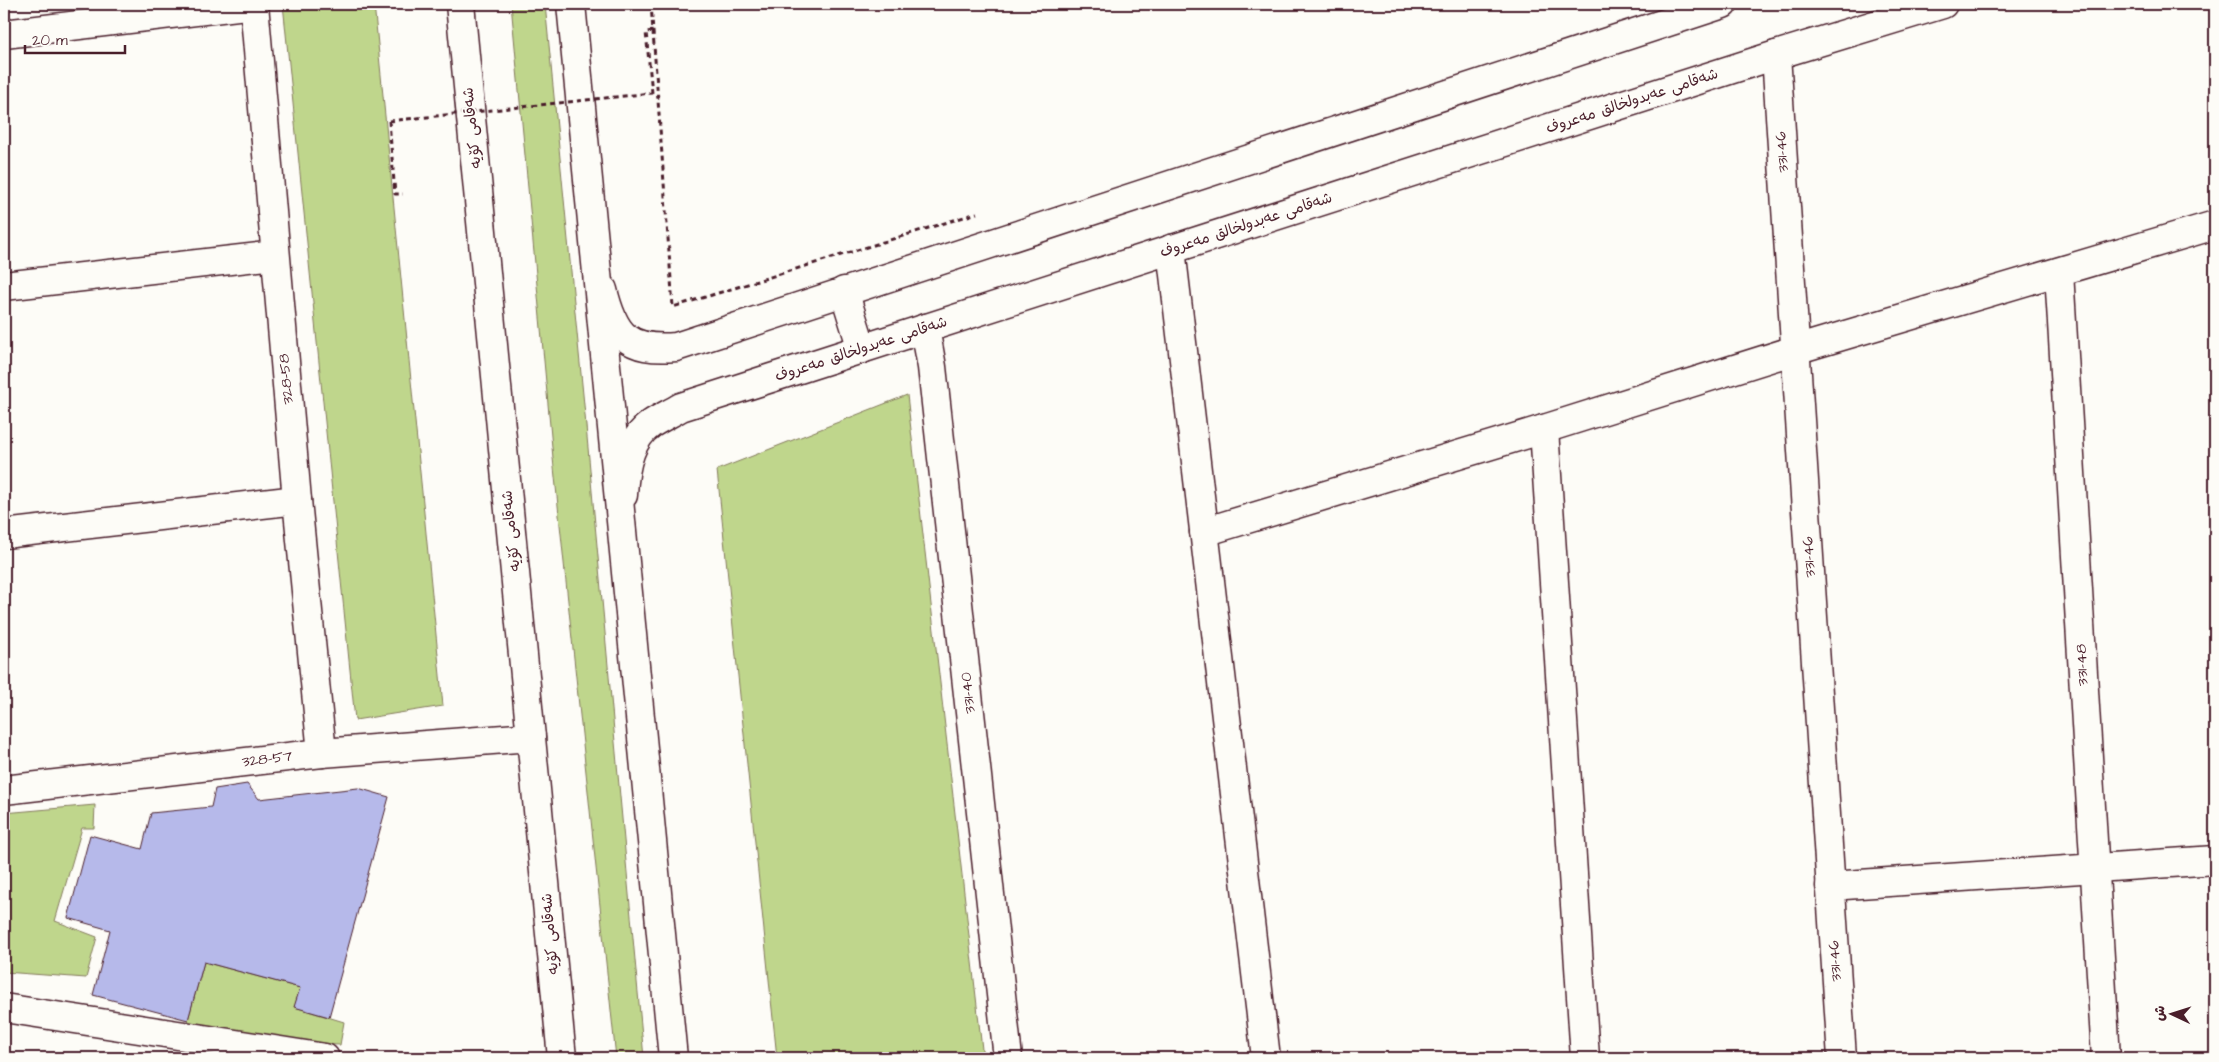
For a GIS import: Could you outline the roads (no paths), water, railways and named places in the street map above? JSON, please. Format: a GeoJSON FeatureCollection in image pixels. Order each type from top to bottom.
{"type":"FeatureCollection","features":[{"type":"Feature","properties":{"kind":"main road"},"geometry":{"type":"LineString","coordinates":[[4,34],[254,4]]}},
{"type":"Feature","properties":{"kind":"main road","name":"328-58"},"geometry":{"type":"LineString","coordinates":[[254,4],[297,500],[322,753]]}},
{"type":"Feature","properties":{"kind":"main road","name":"شەقامی کۆیە"},"geometry":{"type":"LineString","coordinates":[[460,4],[562,1058]]}},
{"type":"Feature","properties":{"kind":"main road"},"geometry":{"type":"LineString","coordinates":[[571,4],[673,1058]]}},
{"type":"Feature","properties":{"kind":"main road"},"geometry":{"type":"LineString","coordinates":[[597,268],[608,310],[620,332],[634,344],[654,349],[676,347],[1723,4]]}},
{"type":"Feature","properties":{"kind":"main road","name":"شەقامی عەبدولخالق مەعروف"},"geometry":{"type":"LineString","coordinates":[[621,519],[624,476],[633,445],[649,426],[682,407],[1776,55],[1943,4]]}},
{"type":"Feature","properties":{"kind":"main road","name":"331-46"},"geometry":{"type":"LineString","coordinates":[[1776,55],[1842,1058]]}},
{"type":"Feature","properties":{"kind":"main road"},"geometry":{"type":"LineString","coordinates":[[1204,532],[1544,429],[1795,350],[2215,225]]}},
{"type":"Feature","properties":{"kind":"main road"},"geometry":{"type":"LineString","coordinates":[[1171,249],[1266,1058]]}},
{"type":"Feature","properties":{"kind":"main road"},"geometry":{"type":"LineString","coordinates":[[4,286],[275,255]]}},
{"type":"Feature","properties":{"kind":"main road","name":"331-48"},"geometry":{"type":"LineString","coordinates":[[2058,272],[2106,1058]]}},
{"type":"Feature","properties":{"kind":"main road"},"geometry":{"type":"LineString","coordinates":[[844,291],[862,348]]}},
{"type":"Feature","properties":{"kind":"main road","name":"331-40"},"geometry":{"type":"LineString","coordinates":[[926,328],[933,376],[1008,1058]]}},
{"type":"Feature","properties":{"kind":"main road"},"geometry":{"type":"LineString","coordinates":[[1544,429],[1585,1058]]}},
{"type":"Feature","properties":{"kind":"main road"},"geometry":{"type":"LineString","coordinates":[[4,534],[297,500]]}},
{"type":"Feature","properties":{"kind":"main road","name":"328-57"},"geometry":{"type":"LineString","coordinates":[[4,790],[322,753],[530,737]]}},
{"type":"Feature","properties":{"kind":"main road"},"geometry":{"type":"LineString","coordinates":[[1830,886],[2215,860]]}},
{"type":"Feature","properties":{"kind":"main road"},"geometry":{"type":"LineString","coordinates":[[4,1008],[280,1054],[325,1058]]}}]}
